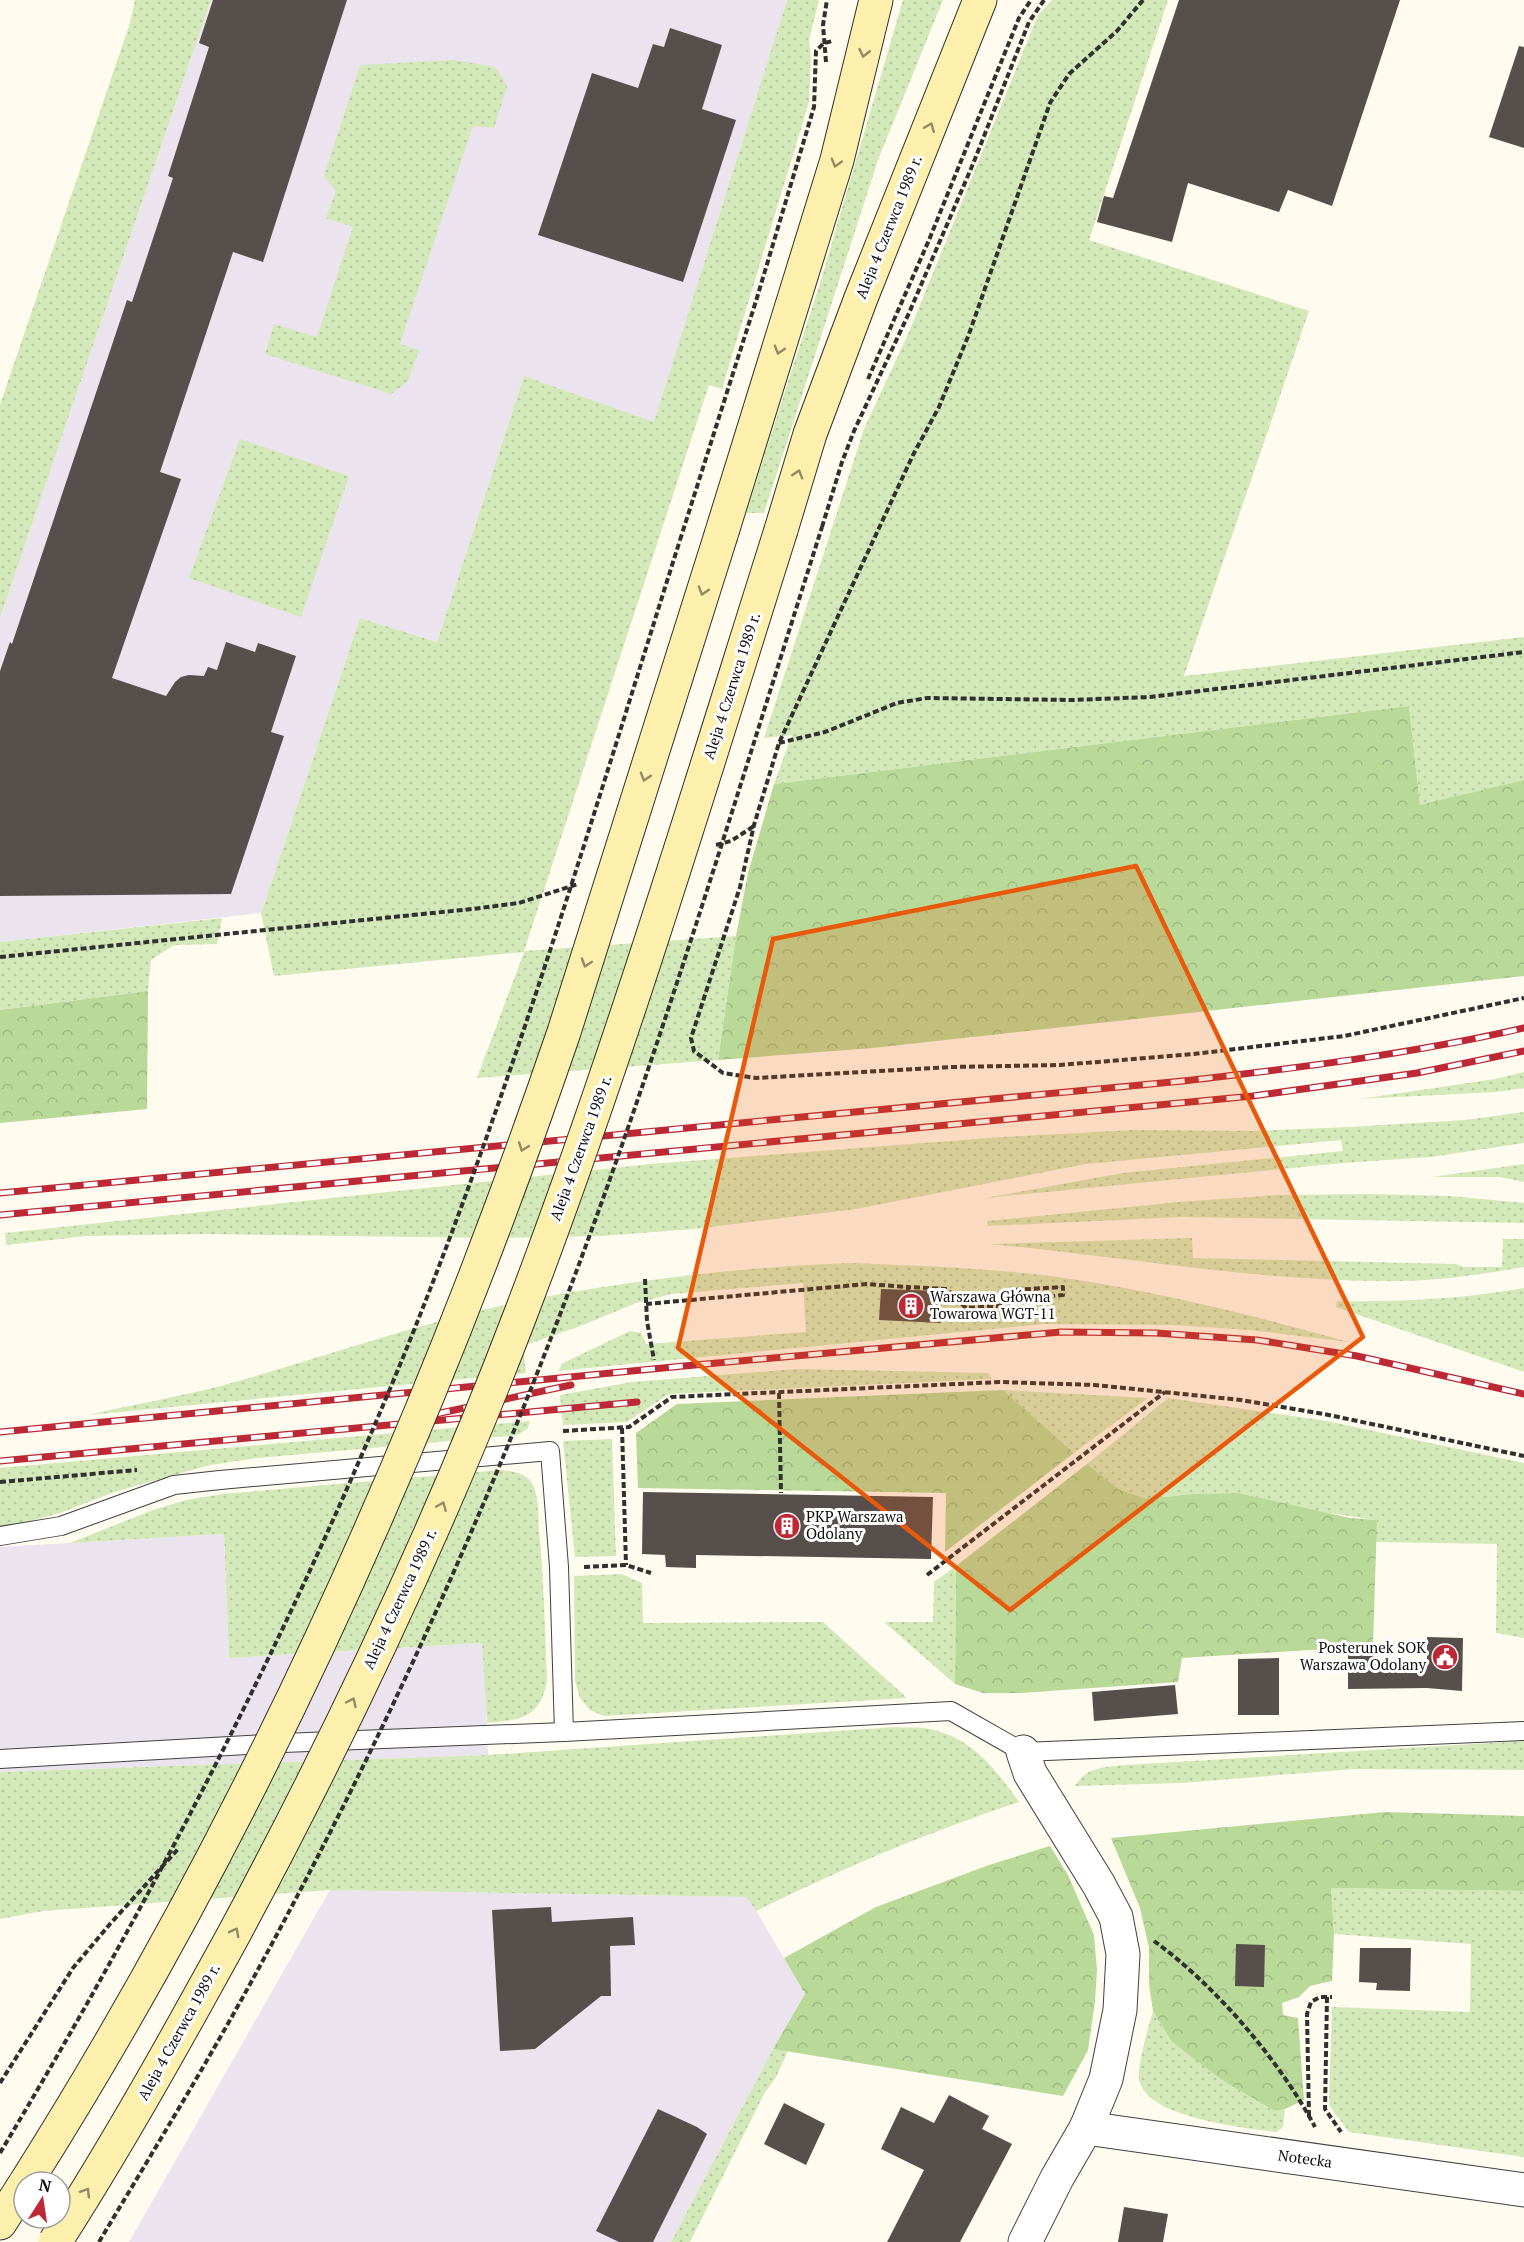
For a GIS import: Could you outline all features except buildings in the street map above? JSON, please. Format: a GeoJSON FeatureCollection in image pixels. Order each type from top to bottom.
{"type":"FeatureCollection","features":[{"type":"Feature","properties":{"kind":"main road"},"geometry":{"type":"LineString","coordinates":[[33,2170],[113,2036],[211,1860],[309,1664],[407,1448],[468,1296],[537,1112],[594,939],[837,160],[876,0]]}},
{"type":"Feature","properties":{"kind":"main road","name":"Aleja 4 Czerwca 1989 r."},"geometry":{"type":"LineString","coordinates":[[55,2242],[163,2062],[265,1876],[355,1697],[424,1548],[520,1317],[606,1078],[810,434],[853,319],[980,0]]}},
{"type":"Feature","properties":{"kind":"main road"},"geometry":{"type":"LineString","coordinates":[[0,2223],[12,2204]]}},
{"type":"Feature","properties":{"kind":"street"},"geometry":{"type":"LineString","coordinates":[[1023,1752],[1030,1773],[1099,1885],[1116,1917],[1123,1954],[1120,2010],[1106,2079],[1086,2128],[1057,2178],[1025,2242]]}},
{"type":"Feature","properties":{"kind":"street","name":"Notecka"},"geometry":{"type":"LineString","coordinates":[[1086,2128],[1524,2190]]}},
{"type":"Feature","properties":{"kind":"lane"},"geometry":{"type":"LineString","coordinates":[[0,1536],[61,1526],[174,1485],[220,1479],[550,1451],[559,1567],[564,1732]]}},
{"type":"Feature","properties":{"kind":"lane"},"geometry":{"type":"LineString","coordinates":[[0,1760],[283,1743],[564,1732],[951,1712],[1023,1752],[1524,1731]]}},
{"type":"Feature","properties":{"kind":"path"},"geometry":{"type":"LineString","coordinates":[[863,389],[901,308],[1019,18],[1031,0]]}},
{"type":"Feature","properties":{"kind":"path"},"geometry":{"type":"LineString","coordinates":[[822,527],[854,431],[909,313],[973,164],[1029,22],[1044,0]]}},
{"type":"Feature","properties":{"kind":"path"},"geometry":{"type":"LineString","coordinates":[[1143,0],[1117,31],[1069,74],[1050,103],[969,334],[939,407],[913,455],[779,743],[754,825],[740,887],[691,1038],[694,1051],[723,1073],[756,1078],[951,1067],[1060,1065],[1194,1054],[1344,1036],[1524,998]]}},
{"type":"Feature","properties":{"kind":"path"},"geometry":{"type":"LineString","coordinates":[[0,2153],[141,1907],[215,1767],[317,1559],[412,1335],[502,1094],[543,972],[756,301],[814,106],[816,51],[824,43],[834,41],[836,30]]}},
{"type":"Feature","properties":{"kind":"path"},"geometry":{"type":"LineString","coordinates":[[779,743],[825,732],[897,703],[927,698],[1072,700],[1150,697],[1524,652]]}},
{"type":"Feature","properties":{"kind":"path"},"geometry":{"type":"LineString","coordinates":[[709,847],[731,841],[754,825]]}},
{"type":"Feature","properties":{"kind":"path"},"geometry":{"type":"LineString","coordinates":[[0,957],[519,903],[586,882]]}},
{"type":"Feature","properties":{"kind":"path"},"geometry":{"type":"LineString","coordinates":[[645,1280],[654,1360]]}},
{"type":"Feature","properties":{"kind":"path"},"geometry":{"type":"LineString","coordinates":[[646,1304],[867,1284],[947,1289],[966,1308],[1013,1305],[1012,1290],[1063,1287],[1063,1295],[1054,1296]]}},
{"type":"Feature","properties":{"kind":"path"},"geometry":{"type":"LineString","coordinates":[[1021,1382],[1166,1391],[1324,1414],[1524,1456]]}},
{"type":"Feature","properties":{"kind":"path"},"geometry":{"type":"LineString","coordinates":[[927,1575],[1166,1391]]}},
{"type":"Feature","properties":{"kind":"path"},"geometry":{"type":"LineString","coordinates":[[779,1393],[781,1493]]}},
{"type":"Feature","properties":{"kind":"path"},"geometry":{"type":"LineString","coordinates":[[622,1428],[626,1565]]}},
{"type":"Feature","properties":{"kind":"path"},"geometry":{"type":"LineString","coordinates":[[559,1567],[626,1565],[651,1573]]}},
{"type":"Feature","properties":{"kind":"path"},"geometry":{"type":"LineString","coordinates":[[0,2083],[74,1968],[110,1924],[186,1843],[182,1854]]}},
{"type":"Feature","properties":{"kind":"path"},"geometry":{"type":"LineString","coordinates":[[1116,1917],[1140,1931],[1196,1975],[1259,2046],[1309,2117],[1334,2163]]}},
{"type":"Feature","properties":{"kind":"path"},"geometry":{"type":"LineString","coordinates":[[1309,2117],[1307,2014],[1311,2002],[1320,1997],[1329,1997],[1325,2109]]}},
{"type":"Feature","properties":{"kind":"highlighted area"},"geometry":{"type":"Polygon","coordinates":[[[1136,866],[1363,1337],[1010,1610],[678,1348],[773,939],[1136,866]]]}},
{"type":"Feature","properties":{"kind":"shaded area"},"geometry":{"type":"Polygon","coordinates":[[[211,0],[787,0],[654,423],[524,376],[437,642],[360,618],[261,913],[0,942],[0,618],[211,0]]]}},
{"type":"Feature","properties":{"kind":"shaded area"},"geometry":{"type":"Polygon","coordinates":[[[224,1534],[229,1658],[483,1643],[488,1755],[0,1772],[0,1547],[224,1534]]]}},
{"type":"Feature","properties":{"kind":"shaded area"},"geometry":{"type":"Polygon","coordinates":[[[330,1890],[748,1897],[805,1994],[773,2049],[671,2242],[129,2242],[330,1890]]]}},
{"type":"Feature","properties":{"kind":"green space"},"geometry":{"type":"Polygon","coordinates":[[[135,0],[211,0],[0,618],[0,405],[130,23],[135,0]]]}},
{"type":"Feature","properties":{"kind":"green space"},"geometry":{"type":"Polygon","coordinates":[[[787,0],[819,0],[809,40],[811,58],[809,102],[722,389],[709,385],[524,951],[736,936],[718,1060],[477,1078],[524,952],[274,976],[261,913],[360,618],[437,642],[524,376],[654,422],[787,0]]]}},
{"type":"Feature","properties":{"kind":"green space"},"geometry":{"type":"Polygon","coordinates":[[[903,0],[943,0],[878,160],[764,513],[746,513],[821,280],[903,0]]]}},
{"type":"Feature","properties":{"kind":"green space"},"geometry":{"type":"Polygon","coordinates":[[[1052,0],[1168,0],[1089,240],[1309,311],[1184,676],[1524,637],[1524,780],[1420,806],[1409,706],[774,784],[792,735],[764,738],[864,429],[909,332],[1038,15],[1052,0]]]}},
{"type":"Feature","properties":{"kind":"green space"},"geometry":{"type":"Polygon","coordinates":[[[454,60],[495,67],[507,86],[494,128],[473,126],[400,344],[419,350],[408,381],[391,394],[265,354],[274,324],[317,337],[353,227],[326,218],[336,191],[324,176],[360,65],[454,60]]]}},
{"type":"Feature","properties":{"kind":"green space"},"geometry":{"type":"Polygon","coordinates":[[[240,439],[349,476],[301,617],[189,578],[240,439]]]}},
{"type":"Feature","properties":{"kind":"green space"},"geometry":{"type":"Polygon","coordinates":[[[1409,706],[1420,805],[1524,780],[1524,976],[873,1048],[718,1060],[736,936],[748,873],[774,784],[1409,706]]]}},
{"type":"Feature","properties":{"kind":"green space"},"geometry":{"type":"Polygon","coordinates":[[[222,918],[217,944],[174,945],[151,960],[148,991],[0,1010],[0,942],[222,918]]]}},
{"type":"Feature","properties":{"kind":"green space"},"geometry":{"type":"Polygon","coordinates":[[[148,991],[147,1109],[0,1123],[0,1010],[148,991]]]}},
{"type":"Feature","properties":{"kind":"green space"},"geometry":{"type":"Polygon","coordinates":[[[1524,1072],[1524,1088],[1496,1092],[1360,1099],[1495,1079],[1524,1072]]]}},
{"type":"Feature","properties":{"kind":"green space"},"geometry":{"type":"Polygon","coordinates":[[[1524,1112],[1524,1143],[1431,1157],[1343,1163],[985,1198],[1123,1173],[1343,1151],[1341,1140],[1086,1164],[856,1209],[694,1229],[602,1236],[495,1238],[202,1234],[87,1236],[6,1245],[5,1233],[650,1164],[1002,1137],[1133,1130],[1252,1131],[1349,1127],[1465,1120],[1524,1112]]]}},
{"type":"Feature","properties":{"kind":"green space"},"geometry":{"type":"Polygon","coordinates":[[[1524,1164],[1524,1182],[1500,1177],[1432,1177],[1524,1164]]]}},
{"type":"Feature","properties":{"kind":"green space"},"geometry":{"type":"Polygon","coordinates":[[[1278,1195],[1450,1196],[1524,1203],[1524,1223],[1182,1217],[988,1226],[987,1221],[1179,1202],[1278,1195]]]}},
{"type":"Feature","properties":{"kind":"green space"},"geometry":{"type":"Polygon","coordinates":[[[1192,1238],[1193,1258],[1456,1264],[1464,1267],[1502,1267],[1503,1239],[1524,1239],[1524,1267],[1429,1280],[1346,1280],[1194,1268],[990,1244],[1192,1238]]]}},
{"type":"Feature","properties":{"kind":"green space"},"geometry":{"type":"Polygon","coordinates":[[[851,1263],[958,1268],[1064,1278],[1136,1290],[1208,1306],[1349,1342],[1250,1330],[1173,1325],[1044,1324],[558,1371],[563,1363],[630,1331],[641,1333],[646,1344],[806,1332],[803,1283],[672,1294],[636,1303],[523,1346],[526,1373],[88,1415],[221,1386],[403,1331],[513,1303],[681,1276],[851,1263]]]}},
{"type":"Feature","properties":{"kind":"green space"},"geometry":{"type":"Polygon","coordinates":[[[1524,1288],[1524,1372],[1336,1307],[1337,1301],[1431,1299],[1524,1288]]]}},
{"type":"Feature","properties":{"kind":"green space"},"geometry":{"type":"Polygon","coordinates":[[[797,1369],[988,1373],[992,1379],[669,1394],[627,1422],[563,1425],[560,1395],[632,1382],[797,1369]]]}},
{"type":"Feature","properties":{"kind":"green space"},"geometry":{"type":"Polygon","coordinates":[[[1003,1390],[1148,1398],[1074,1453],[1003,1390]]]}},
{"type":"Feature","properties":{"kind":"green space"},"geometry":{"type":"Polygon","coordinates":[[[1003,1390],[1074,1453],[945,1552],[946,1493],[638,1488],[636,1433],[677,1404],[1003,1390]]]}},
{"type":"Feature","properties":{"kind":"green space"},"geometry":{"type":"Polygon","coordinates":[[[1168,1398],[1327,1421],[1524,1463],[1524,1638],[1496,1633],[1497,1544],[1376,1542],[1376,1520],[1315,1511],[1239,1493],[1191,1494],[1146,1499],[1118,1489],[1087,1464],[1168,1398]]]}},
{"type":"Feature","properties":{"kind":"green space"},"geometry":{"type":"Polygon","coordinates":[[[530,1421],[528,1428],[518,1435],[258,1458],[210,1465],[114,1492],[63,1512],[0,1527],[0,1468],[530,1421]]]}},
{"type":"Feature","properties":{"kind":"green space"},"geometry":{"type":"Polygon","coordinates":[[[612,1439],[616,1556],[575,1557],[563,1441],[612,1439]]]}},
{"type":"Feature","properties":{"kind":"green space"},"geometry":{"type":"Polygon","coordinates":[[[1087,1464],[1118,1489],[1146,1499],[1191,1494],[1239,1493],[1350,1518],[1377,1520],[1373,1646],[1182,1658],[1178,1682],[1021,1693],[983,1693],[955,1684],[956,1566],[1087,1464]]]}},
{"type":"Feature","properties":{"kind":"green space"},"geometry":{"type":"Polygon","coordinates":[[[500,1470],[523,1475],[535,1490],[545,1624],[547,1680],[544,1693],[540,1702],[528,1715],[510,1720],[487,1723],[482,1643],[229,1658],[224,1534],[70,1543],[153,1510],[186,1500],[223,1494],[500,1470]]]}},
{"type":"Feature","properties":{"kind":"green space"},"geometry":{"type":"Polygon","coordinates":[[[956,1566],[955,1684],[884,1622],[933,1622],[934,1582],[956,1566]]]}},
{"type":"Feature","properties":{"kind":"green space"},"geometry":{"type":"Polygon","coordinates":[[[622,1574],[642,1583],[643,1623],[823,1622],[907,1698],[604,1716],[590,1710],[580,1698],[575,1681],[574,1576],[622,1574]]]}},
{"type":"Feature","properties":{"kind":"green space"},"geometry":{"type":"Polygon","coordinates":[[[896,1727],[924,1728],[940,1732],[968,1745],[990,1765],[1019,1802],[886,1852],[756,1911],[747,1897],[330,1890],[43,1911],[0,1919],[0,1772],[488,1755],[896,1727]]]}},
{"type":"Feature","properties":{"kind":"green space"},"geometry":{"type":"Polygon","coordinates":[[[1524,1741],[1524,1770],[1355,1769],[1181,1783],[1075,1786],[1091,1771],[1112,1766],[1524,1741]]]}},
{"type":"Feature","properties":{"kind":"green space"},"geometry":{"type":"Polygon","coordinates":[[[1385,1812],[1524,1816],[1524,1891],[1331,1888],[1334,1934],[1332,1981],[1310,1986],[1299,1997],[1282,2003],[1283,2015],[1298,2018],[1304,2100],[1275,2111],[1222,2080],[1171,2041],[1153,2011],[1149,1984],[1149,1948],[1140,1908],[1111,1838],[1385,1812]]]}},
{"type":"Feature","properties":{"kind":"green space"},"geometry":{"type":"Polygon","coordinates":[[[1050,1846],[1068,1875],[1094,1935],[1097,1970],[1088,2050],[1063,2096],[773,2049],[805,1994],[784,1958],[876,1907],[989,1865],[1050,1846]]]}},
{"type":"Feature","properties":{"kind":"green space"},"geometry":{"type":"Polygon","coordinates":[[[1331,1888],[1524,1891],[1524,2157],[1349,2132],[1329,2105],[1332,2007],[1470,2012],[1471,1944],[1334,1934],[1331,1888]]]}},
{"type":"Feature","properties":{"kind":"green space"},"geometry":{"type":"Polygon","coordinates":[[[1153,2011],[1171,2041],[1275,2111],[1285,2109],[1283,2127],[1277,2132],[1200,2119],[1161,2105],[1148,2095],[1140,2083],[1139,2069],[1153,2011]]]}},
{"type":"Feature","properties":{"kind":"green space"},"geometry":{"type":"Polygon","coordinates":[[[773,2049],[788,2051],[690,2242],[671,2242],[773,2049]]]}},
{"type":"Feature","properties":{"kind":"railway"},"geometry":{"type":"LineString","coordinates":[[0,1193],[1183,1081],[1397,1053],[1524,1028]]}},
{"type":"Feature","properties":{"kind":"railway"},"geometry":{"type":"LineString","coordinates":[[0,1215],[1253,1096],[1417,1073],[1524,1051]]}},
{"type":"Feature","properties":{"kind":"railway"},"geometry":{"type":"LineString","coordinates":[[0,1432],[1061,1332],[1156,1333],[1257,1340],[1357,1356],[1524,1394]]}},
{"type":"Feature","properties":{"kind":"railway"},"geometry":{"type":"LineString","coordinates":[[436,1414],[571,1385]]}},
{"type":"Feature","properties":{"kind":"railway"},"geometry":{"type":"LineString","coordinates":[[0,1461],[637,1402]]}},
{"type":"Feature","properties":{"kind":"place","name":"Warszawa Główna Towarowa WGT-11"},"geometry":{"type":"Point","coordinates":[911,1306]}},
{"type":"Feature","properties":{"kind":"place","name":"PKP Warszawa Odolany"},"geometry":{"type":"Point","coordinates":[787,1526]}},
{"type":"Feature","properties":{"kind":"place","name":"Posterunek SOK Warszawa Odolany"},"geometry":{"type":"Point","coordinates":[1445,1657]}}]}
